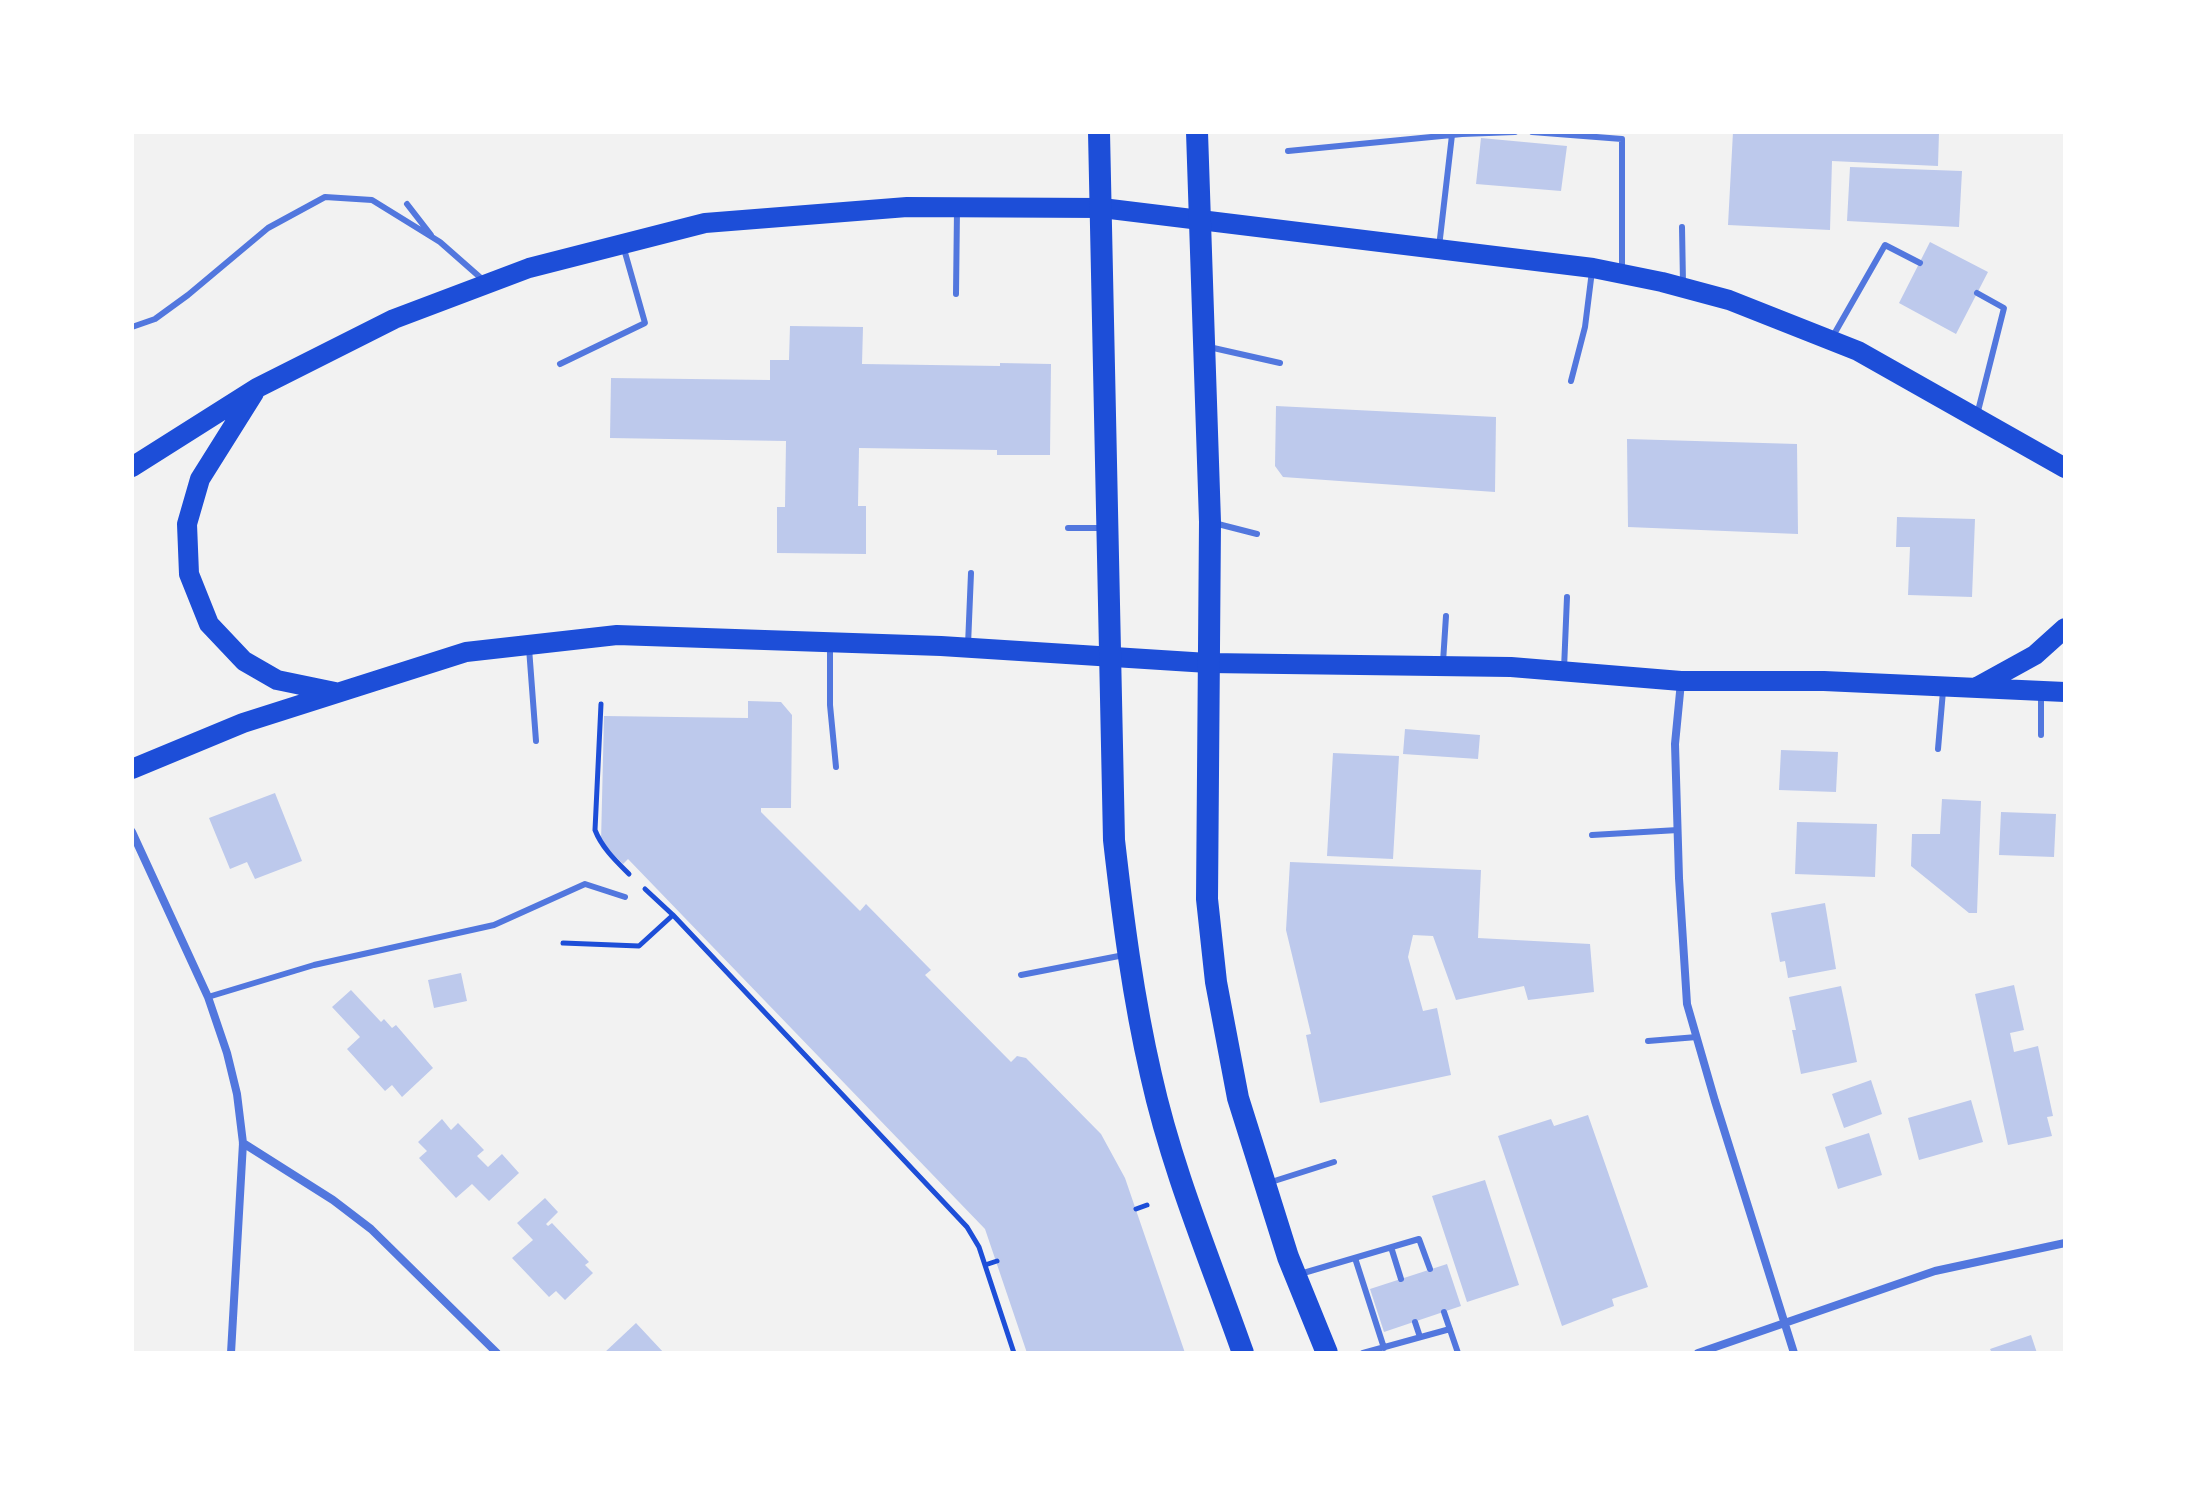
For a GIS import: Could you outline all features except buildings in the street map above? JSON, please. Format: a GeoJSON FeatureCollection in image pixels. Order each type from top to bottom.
{"type":"FeatureCollection","features":[{"type":"Feature","properties":{"kind":"highway"},"geometry":{"type":"LineString","coordinates":[[1099,132],[1114,840],[1127,954],[1151,1077],[1177,1167],[1243,1353]]}},
{"type":"Feature","properties":{"kind":"highway"},"geometry":{"type":"LineString","coordinates":[[1197,132],[1210,522],[1207,899],[1216,982],[1238,1098],[1296,1275],[1327,1353]]}},
{"type":"Feature","properties":{"kind":"main road"},"geometry":{"type":"LineString","coordinates":[[132,467],[257,388],[394,319],[529,268],[705,223],[907,207],[957,207],[1102,208],[1200,218],[1593,268],[1683,288],[1729,300],[1858,351],[2065,468]]}},
{"type":"Feature","properties":{"kind":"main road"},"geometry":{"type":"LineString","coordinates":[[257,388],[200,479],[187,524],[189,574],[209,624],[244,661],[277,680],[335,692]]}},
{"type":"Feature","properties":{"kind":"main road"},"geometry":{"type":"LineString","coordinates":[[1977,687],[2035,655],[2065,628]]}},
{"type":"Feature","properties":{"kind":"main road"},"geometry":{"type":"LineString","coordinates":[[132,769],[243,723],[466,652],[617,635],[968,648],[1208,663],[1511,667],[1681,681],[1824,681],[2065,692]]}},
{"type":"Feature","properties":{"kind":"street"},"geometry":{"type":"LineString","coordinates":[[1681,681],[1675,744],[1687,1004],[1794,1353]]}},
{"type":"Feature","properties":{"kind":"street"},"geometry":{"type":"LineString","coordinates":[[132,832],[208,997],[237,1094],[243,1143],[231,1353]]}},
{"type":"Feature","properties":{"kind":"street"},"geometry":{"type":"LineString","coordinates":[[243,1143],[333,1200],[371,1229],[497,1353]]}},
{"type":"Feature","properties":{"kind":"street"},"geometry":{"type":"LineString","coordinates":[[1698,1353],[1935,1271],[2065,1243]]}},
{"type":"Feature","properties":{"kind":"lane"},"geometry":{"type":"LineString","coordinates":[[1288,151],[1515,132]]}},
{"type":"Feature","properties":{"kind":"lane"},"geometry":{"type":"LineString","coordinates":[[1532,132],[1622,139],[1622,274]]}},
{"type":"Feature","properties":{"kind":"lane"},"geometry":{"type":"LineString","coordinates":[[1439,248],[1452,135]]}},
{"type":"Feature","properties":{"kind":"lane"},"geometry":{"type":"LineString","coordinates":[[132,327],[155,319],[268,228],[325,197],[372,200],[433,238],[488,284]]}},
{"type":"Feature","properties":{"kind":"lane"},"geometry":{"type":"LineString","coordinates":[[407,204],[433,238]]}},
{"type":"Feature","properties":{"kind":"lane"},"geometry":{"type":"LineString","coordinates":[[956,294],[957,207]]}},
{"type":"Feature","properties":{"kind":"lane"},"geometry":{"type":"LineString","coordinates":[[1682,227],[1683,288]]}},
{"type":"Feature","properties":{"kind":"lane"},"geometry":{"type":"LineString","coordinates":[[560,364],[645,323],[623,245]]}},
{"type":"Feature","properties":{"kind":"lane"},"geometry":{"type":"LineString","coordinates":[[1830,340],[1885,245],[1920,263]]}},
{"type":"Feature","properties":{"kind":"lane"},"geometry":{"type":"LineString","coordinates":[[1571,381],[1585,327],[1593,268]]}},
{"type":"Feature","properties":{"kind":"lane"},"geometry":{"type":"LineString","coordinates":[[1977,293],[2004,308],[1977,418]]}},
{"type":"Feature","properties":{"kind":"lane"},"geometry":{"type":"LineString","coordinates":[[1206,346],[1280,363]]}},
{"type":"Feature","properties":{"kind":"lane"},"geometry":{"type":"LineString","coordinates":[[1210,522],[1257,534]]}},
{"type":"Feature","properties":{"kind":"lane"},"geometry":{"type":"LineString","coordinates":[[1068,528],[1106,528]]}},
{"type":"Feature","properties":{"kind":"lane"},"geometry":{"type":"LineString","coordinates":[[968,648],[971,573]]}},
{"type":"Feature","properties":{"kind":"lane"},"geometry":{"type":"LineString","coordinates":[[1564,671],[1567,597]]}},
{"type":"Feature","properties":{"kind":"lane"},"geometry":{"type":"LineString","coordinates":[[1442,666],[1446,616]]}},
{"type":"Feature","properties":{"kind":"lane"},"geometry":{"type":"LineString","coordinates":[[830,644],[830,705],[836,767]]}},
{"type":"Feature","properties":{"kind":"lane"},"geometry":{"type":"LineString","coordinates":[[529,645],[536,741]]}},
{"type":"Feature","properties":{"kind":"lane"},"geometry":{"type":"LineString","coordinates":[[1938,749],[1943,687]]}},
{"type":"Feature","properties":{"kind":"lane"},"geometry":{"type":"LineString","coordinates":[[2041,691],[2041,735]]}},
{"type":"Feature","properties":{"kind":"lane"},"geometry":{"type":"LineString","coordinates":[[1592,835],[1678,830]]}},
{"type":"Feature","properties":{"kind":"lane"},"geometry":{"type":"LineString","coordinates":[[208,997],[314,965],[494,925],[585,884],[625,897]]}},
{"type":"Feature","properties":{"kind":"lane"},"geometry":{"type":"LineString","coordinates":[[1021,975],[1127,954]]}},
{"type":"Feature","properties":{"kind":"lane"},"geometry":{"type":"LineString","coordinates":[[1648,1041],[1697,1037]]}},
{"type":"Feature","properties":{"kind":"lane"},"geometry":{"type":"LineString","coordinates":[[1265,1184],[1334,1162]]}},
{"type":"Feature","properties":{"kind":"lane"},"geometry":{"type":"LineString","coordinates":[[1296,1275],[1419,1239],[1430,1269]]}},
{"type":"Feature","properties":{"kind":"lane"},"geometry":{"type":"LineString","coordinates":[[1391,1247],[1401,1279]]}},
{"type":"Feature","properties":{"kind":"lane"},"geometry":{"type":"LineString","coordinates":[[1355,1258],[1384,1348]]}},
{"type":"Feature","properties":{"kind":"lane"},"geometry":{"type":"LineString","coordinates":[[1444,1312],[1458,1353]]}},
{"type":"Feature","properties":{"kind":"lane"},"geometry":{"type":"LineString","coordinates":[[1415,1322],[1420,1337]]}},
{"type":"Feature","properties":{"kind":"lane"},"geometry":{"type":"LineString","coordinates":[[1363,1353],[1450,1329]]}},
{"type":"Feature","properties":{"kind":"path"},"geometry":{"type":"LineString","coordinates":[[601,704],[595,830],[599,840],[615,861],[673,915],[967,1227],[979,1247],[1014,1353]]}},
{"type":"Feature","properties":{"kind":"path"},"geometry":{"type":"LineString","coordinates":[[563,943],[639,946],[673,915]]}},
{"type":"Feature","properties":{"kind":"path"},"geometry":{"type":"LineString","coordinates":[[792,1041],[799,1036]]}},
{"type":"Feature","properties":{"kind":"path"},"geometry":{"type":"LineString","coordinates":[[1136,1209],[1147,1205]]}},
{"type":"Feature","properties":{"kind":"path"},"geometry":{"type":"LineString","coordinates":[[985,1265],[997,1261]]}}]}
